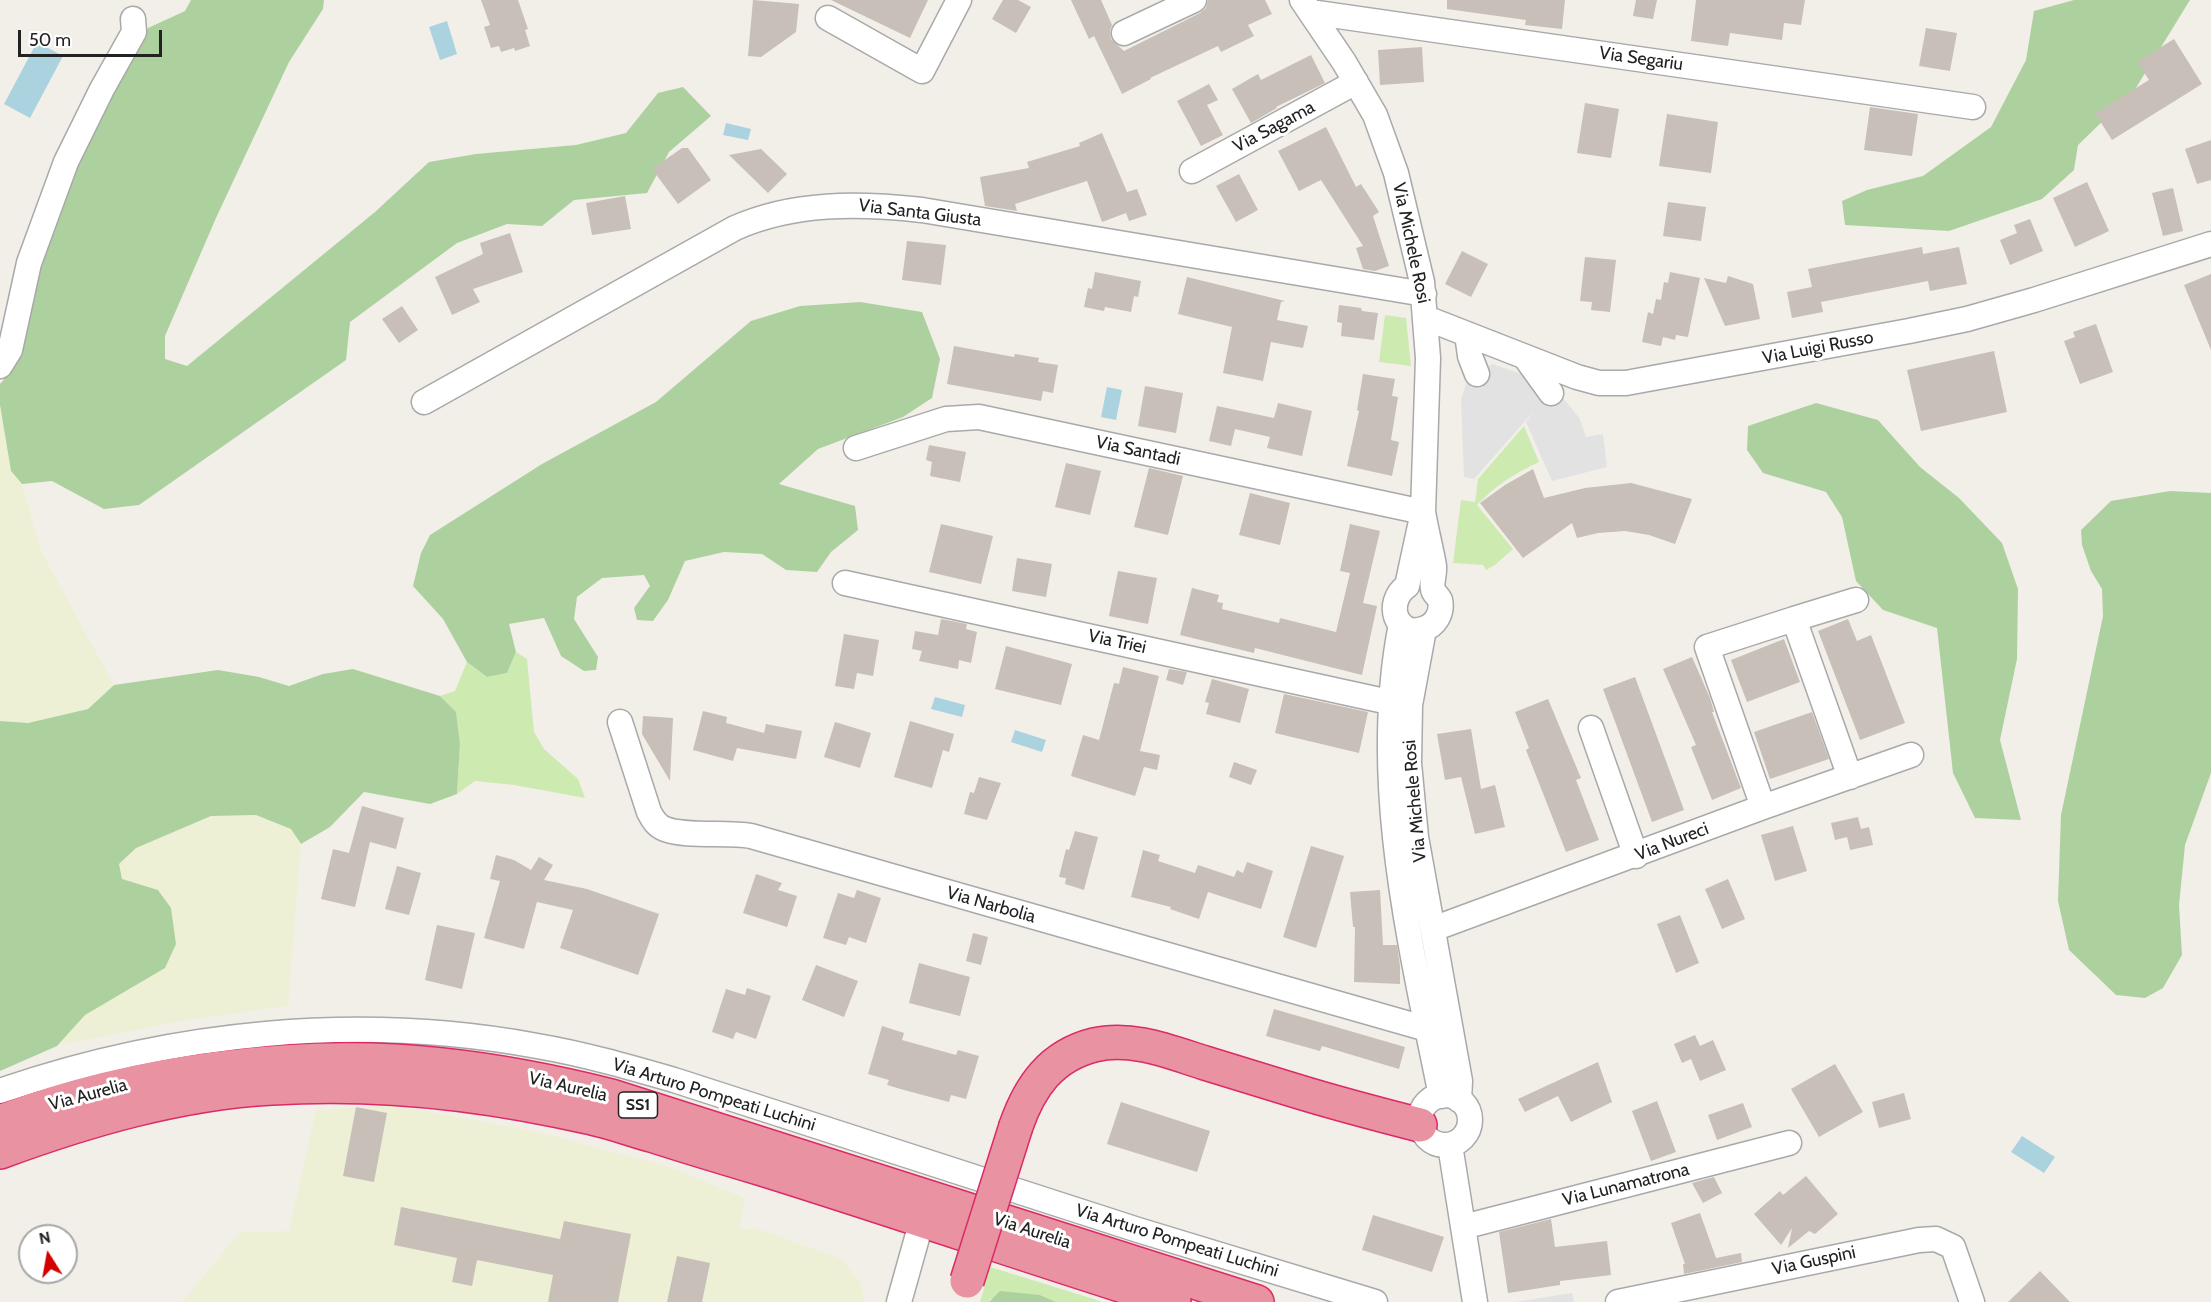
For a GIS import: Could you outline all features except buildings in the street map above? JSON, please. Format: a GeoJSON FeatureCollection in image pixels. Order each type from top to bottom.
{"type":"FeatureCollection","features":[{"type":"Feature","properties":{"kind":"highway"},"geometry":{"type":"LineString","coordinates":[[964,1292],[1016,1126],[1031,1091],[1053,1064],[1093,1045],[1121,1042],[1156,1047],[1344,1106],[1420,1125]]}},
{"type":"Feature","properties":{"kind":"highway","name":"Via Aurelia"},"geometry":{"type":"LineString","coordinates":[[0,1122],[103,1090],[167,1077],[237,1067],[311,1062],[387,1061],[440,1064],[500,1072],[557,1082],[633,1103],[1257,1302]]}},
{"type":"Feature","properties":{"kind":"highway","name":"Via Aurelia"},"geometry":{"type":"LineString","coordinates":[[0,1152],[101,1119],[212,1094],[271,1088],[398,1088],[465,1095],[595,1118],[922,1220],[1125,1293],[1174,1302]]}},
{"type":"Feature","properties":{"kind":"highway"},"geometry":{"type":"LineString","coordinates":[[1125,1293],[1150,1302]]}},
{"type":"Feature","properties":{"kind":"street"},"geometry":{"type":"LineString","coordinates":[[828,18],[922,71],[959,0]]}},
{"type":"Feature","properties":{"kind":"street"},"geometry":{"type":"LineString","coordinates":[[1124,33],[1194,0]]}},
{"type":"Feature","properties":{"kind":"street","name":"Via Michele Rosi"},"geometry":{"type":"LineString","coordinates":[[1306,6],[1375,115],[1396,173],[1424,294],[1428,358],[1423,512],[1407,586],[1400,590],[1394,603],[1396,618],[1401,624],[1389,702],[1389,765],[1396,842],[1427,1029],[1450,1098]]}},
{"type":"Feature","properties":{"kind":"street","name":"Via Segariu"},"geometry":{"type":"LineString","coordinates":[[1306,6],[1973,107]]}},
{"type":"Feature","properties":{"kind":"street"},"geometry":{"type":"LineString","coordinates":[[0,366],[10,350],[29,263],[66,162],[102,89],[134,32],[133,19]]}},
{"type":"Feature","properties":{"kind":"street","name":"Via Sagama"},"geometry":{"type":"LineString","coordinates":[[1192,171],[1356,82]]}},
{"type":"Feature","properties":{"kind":"street","name":"Via Santa Giusta"},"geometry":{"type":"LineString","coordinates":[[424,402],[735,228],[766,216],[805,208],[850,205],[922,210],[1424,294]]}},
{"type":"Feature","properties":{"kind":"street","name":"Via Luigi Russo"},"geometry":{"type":"LineString","coordinates":[[1426,318],[1595,382],[1619,384],[1967,319],[2211,244]]}},
{"type":"Feature","properties":{"kind":"street"},"geometry":{"type":"LineString","coordinates":[[1467,334],[1470,356],[1477,374]]}},
{"type":"Feature","properties":{"kind":"street"},"geometry":{"type":"LineString","coordinates":[[1525,357],[1551,393]]}},
{"type":"Feature","properties":{"kind":"street","name":"Via Santadi"},"geometry":{"type":"LineString","coordinates":[[856,448],[940,421],[961,417],[979,417],[1423,512]]}},
{"type":"Feature","properties":{"kind":"street","name":"Via Michele Rosi"},"geometry":{"type":"LineString","coordinates":[[1423,512],[1434,567],[1432,589],[1441,608],[1436,621],[1424,629],[1410,705],[1409,763],[1416,837],[1460,1081],[1450,1098]]}},
{"type":"Feature","properties":{"kind":"street","name":"Via Triei"},"geometry":{"type":"LineString","coordinates":[[845,583],[1389,702]]}},
{"type":"Feature","properties":{"kind":"street"},"geometry":{"type":"LineString","coordinates":[[1407,586],[1420,584],[1432,589]]}},
{"type":"Feature","properties":{"kind":"street"},"geometry":{"type":"LineString","coordinates":[[1763,807],[1707,647],[1857,600]]}},
{"type":"Feature","properties":{"kind":"street"},"geometry":{"type":"LineString","coordinates":[[1794,619],[1850,777]]}},
{"type":"Feature","properties":{"kind":"street"},"geometry":{"type":"LineString","coordinates":[[1401,624],[1412,630],[1424,629]]}},
{"type":"Feature","properties":{"kind":"street","name":"Via Narbolia"},"geometry":{"type":"LineString","coordinates":[[621,722],[649,812],[658,825],[667,830],[751,836],[1427,1029]]}},
{"type":"Feature","properties":{"kind":"street"},"geometry":{"type":"LineString","coordinates":[[1591,728],[1635,855]]}},
{"type":"Feature","properties":{"kind":"street","name":"Via Nureci"},"geometry":{"type":"LineString","coordinates":[[1432,929],[1911,755]]}},
{"type":"Feature","properties":{"kind":"street","name":"Via Arturo Pompeati Luchini"},"geometry":{"type":"LineString","coordinates":[[0,1091],[61,1071],[148,1051],[281,1031],[426,1033],[537,1046],[607,1061],[674,1080],[1127,1226],[1375,1302]]}},
{"type":"Feature","properties":{"kind":"street"},"geometry":{"type":"LineString","coordinates":[[1450,1098],[1465,1106],[1470,1121],[1464,1137],[1450,1145],[1434,1143],[1420,1125],[1420,1117],[1427,1103],[1450,1098]]}},
{"type":"Feature","properties":{"kind":"street","name":"Via Lunamatrona"},"geometry":{"type":"LineString","coordinates":[[1463,1227],[1789,1143]]}},
{"type":"Feature","properties":{"kind":"street"},"geometry":{"type":"LineString","coordinates":[[1450,1145],[1475,1302]]}},
{"type":"Feature","properties":{"kind":"street"},"geometry":{"type":"LineString","coordinates":[[899,1302],[922,1220]]}},
{"type":"Feature","properties":{"kind":"street","name":"Via Guspini"},"geometry":{"type":"LineString","coordinates":[[1617,1302],[1919,1240],[1936,1239],[1953,1247],[1972,1302]]}},
{"type":"Feature","properties":{"kind":"green space"},"geometry":{"type":"Polygon","coordinates":[[[191,0],[324,0],[323,9],[289,62],[216,218],[165,336],[165,359],[187,366],[375,212],[429,162],[476,154],[576,145],[626,133],[658,93],[683,87],[711,116],[669,152],[647,193],[574,200],[542,226],[507,224],[457,243],[350,322],[346,360],[139,505],[104,509],[52,481],[22,484],[11,471],[0,405],[0,384],[15,367],[39,244],[121,63],[148,28],[185,11],[191,0]]]}},
{"type":"Feature","properties":{"kind":"green space"},"geometry":{"type":"Polygon","coordinates":[[[2074,0],[2190,0],[2134,91],[2078,145],[2074,170],[2042,199],[1949,231],[1845,225],[1842,201],[1867,190],[1923,176],[1991,127],[2026,60],[2034,11],[2074,0]]]}},
{"type":"Feature","properties":{"kind":"green space"},"geometry":{"type":"Polygon","coordinates":[[[860,302],[922,312],[940,359],[932,398],[903,417],[818,449],[779,484],[855,506],[858,530],[831,552],[817,572],[786,570],[762,554],[724,552],[685,561],[668,600],[653,621],[637,620],[634,608],[650,586],[644,575],[602,578],[577,597],[574,619],[598,657],[596,670],[584,671],[561,656],[544,618],[509,624],[516,652],[507,673],[487,677],[467,662],[443,619],[413,586],[421,553],[430,535],[542,464],[656,402],[751,321],[800,306],[860,302]]]}},
{"type":"Feature","properties":{"kind":"green space"},"geometry":{"type":"Polygon","coordinates":[[[1385,315],[1406,318],[1411,366],[1379,362],[1385,315]]]}},
{"type":"Feature","properties":{"kind":"green space"},"geometry":{"type":"Polygon","coordinates":[[[1816,403],[1878,420],[1920,467],[1959,498],[2002,543],[2018,589],[2017,659],[2000,740],[2021,820],[1975,818],[1953,773],[1937,628],[1883,610],[1856,581],[1842,517],[1826,492],[1763,473],[1747,450],[1748,426],[1816,403]]]}},
{"type":"Feature","properties":{"kind":"green space"},"geometry":{"type":"Polygon","coordinates":[[[0,405],[11,470],[22,484],[41,551],[114,685],[88,709],[28,723],[0,721],[0,405]]]}},
{"type":"Feature","properties":{"kind":"green space"},"geometry":{"type":"Polygon","coordinates":[[[1524,426],[1539,462],[1506,480],[1477,505],[1513,549],[1486,570],[1483,565],[1453,563],[1461,500],[1475,502],[1478,479],[1524,426]]]}},
{"type":"Feature","properties":{"kind":"green space"},"geometry":{"type":"Polygon","coordinates":[[[2170,491],[2211,493],[2211,773],[2185,845],[2179,905],[2182,955],[2163,988],[2145,998],[2116,995],[2069,950],[2058,901],[2061,815],[2103,616],[2102,589],[2091,571],[2082,545],[2081,530],[2111,501],[2170,491]]]}},
{"type":"Feature","properties":{"kind":"green space"},"geometry":{"type":"Polygon","coordinates":[[[516,652],[527,659],[534,732],[544,749],[578,779],[585,798],[514,785],[475,781],[457,794],[460,744],[456,713],[440,696],[455,691],[467,662],[487,677],[507,673],[516,652]]]}},
{"type":"Feature","properties":{"kind":"green space"},"geometry":{"type":"Polygon","coordinates":[[[353,669],[440,696],[456,712],[460,744],[457,794],[430,804],[364,792],[330,827],[301,844],[291,829],[256,815],[211,816],[136,848],[119,864],[122,879],[158,890],[171,908],[176,944],[165,968],[85,1015],[57,1046],[0,1071],[0,721],[28,723],[88,709],[114,685],[218,670],[259,677],[289,686],[323,674],[353,669]]]}},
{"type":"Feature","properties":{"kind":"green space"},"geometry":{"type":"Polygon","coordinates":[[[256,815],[291,829],[301,844],[288,1006],[181,1021],[57,1046],[85,1015],[165,968],[176,944],[171,908],[158,890],[122,879],[119,864],[136,848],[211,816],[256,815]]]}},
{"type":"Feature","properties":{"kind":"green space"},"geometry":{"type":"Polygon","coordinates":[[[394,1105],[546,1134],[670,1167],[745,1198],[739,1230],[755,1228],[841,1259],[861,1283],[864,1302],[182,1302],[240,1232],[289,1231],[316,1110],[394,1105]]]}},
{"type":"Feature","properties":{"kind":"green space"},"geometry":{"type":"Polygon","coordinates":[[[990,1267],[1102,1302],[1056,1302],[1040,1295],[990,1299],[989,1302],[980,1302],[990,1267]]]}},
{"type":"Feature","properties":{"kind":"green space"},"geometry":{"type":"Polygon","coordinates":[[[1000,1291],[1040,1295],[1056,1302],[989,1302],[1000,1291]]]}},
{"type":"Feature","properties":{"kind":"shaded area"},"geometry":{"type":"Polygon","coordinates":[[[1492,364],[1519,373],[1545,400],[1555,388],[1580,419],[1586,437],[1603,434],[1607,467],[1552,481],[1526,422],[1534,411],[1474,479],[1464,477],[1461,400],[1467,381],[1492,364]]]}},
{"type":"Feature","properties":{"kind":"shaded area"},"geometry":{"type":"Polygon","coordinates":[[[1572,1293],[1574,1302],[1515,1302],[1572,1293]]]}},
{"type":"Feature","properties":{"kind":"water"},"geometry":{"type":"Polygon","coordinates":[[[447,21],[457,54],[440,60],[429,27],[447,21]]]}},
{"type":"Feature","properties":{"kind":"water"},"geometry":{"type":"Polygon","coordinates":[[[37,42],[63,56],[30,118],[4,104],[37,42]]]}},
{"type":"Feature","properties":{"kind":"water"},"geometry":{"type":"Polygon","coordinates":[[[726,123],[751,129],[748,140],[723,135],[726,123]]]}},
{"type":"Feature","properties":{"kind":"water"},"geometry":{"type":"Polygon","coordinates":[[[1107,387],[1122,390],[1116,420],[1101,417],[1107,387]]]}},
{"type":"Feature","properties":{"kind":"water"},"geometry":{"type":"Polygon","coordinates":[[[935,697],[965,705],[962,717],[931,709],[935,697]]]}},
{"type":"Feature","properties":{"kind":"water"},"geometry":{"type":"Polygon","coordinates":[[[1015,730],[1046,740],[1042,752],[1011,742],[1015,730]]]}},
{"type":"Feature","properties":{"kind":"water"},"geometry":{"type":"Polygon","coordinates":[[[2022,1136],[2055,1157],[2044,1173],[2011,1152],[2022,1136]]]}}]}
